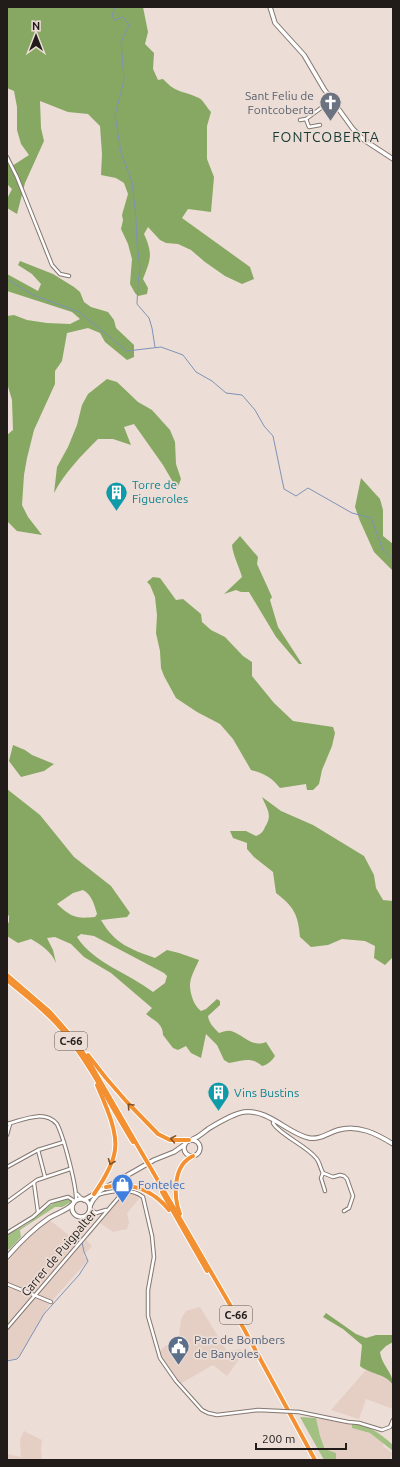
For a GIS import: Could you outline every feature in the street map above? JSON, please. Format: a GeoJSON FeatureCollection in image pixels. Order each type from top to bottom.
{"type":"FeatureCollection","features":[{"type":"Feature","properties":{"kind":"highway","name":"C-66"},"geometry":{"type":"LineString","coordinates":[[7,975],[50,1012],[68,1034],[86,1062],[186,1228],[247,1335],[314,1460]]}},
{"type":"Feature","properties":{"kind":"highway","name":"C-66"},"geometry":{"type":"LineString","coordinates":[[7,980],[48,1014],[68,1034]]}},
{"type":"Feature","properties":{"kind":"highway"},"geometry":{"type":"LineString","coordinates":[[95,1195],[112,1161],[116,1149],[115,1137],[110,1118],[96,1084],[78,1054],[68,1041],[68,1034],[74,1036],[106,1078],[152,1129],[170,1140],[191,1140]]}},
{"type":"Feature","properties":{"kind":"highway"},"geometry":{"type":"LineString","coordinates":[[186,1228],[177,1205],[176,1187],[178,1174],[184,1163],[187,1159],[193,1156]]}},
{"type":"Feature","properties":{"kind":"highway","name":"C-66"},"geometry":{"type":"LineString","coordinates":[[152,1172],[177,1219],[242,1330],[314,1460]]}},
{"type":"Feature","properties":{"kind":"highway"},"geometry":{"type":"LineString","coordinates":[[106,1187],[125,1185],[142,1189],[160,1199],[177,1219]]}},
{"type":"Feature","properties":{"kind":"street"},"geometry":{"type":"LineString","coordinates":[[270,7],[275,22],[300,50],[332,100],[356,133],[393,160]]}},
{"type":"Feature","properties":{"kind":"street"},"geometry":{"type":"LineString","coordinates":[[300,120],[306,119],[332,100]]}},
{"type":"Feature","properties":{"kind":"street"},"geometry":{"type":"LineString","coordinates":[[306,119],[310,127],[320,125]]}},
{"type":"Feature","properties":{"kind":"street"},"geometry":{"type":"LineString","coordinates":[[7,157],[17,177],[52,265],[60,274],[69,276]]}},
{"type":"Feature","properties":{"kind":"street"},"geometry":{"type":"LineString","coordinates":[[65,1210],[79,1217],[85,1216],[89,1213],[95,1195],[106,1187],[154,1160],[174,1152],[223,1121],[241,1113],[255,1113],[307,1138],[318,1138],[338,1130],[355,1128],[375,1134],[393,1144]]}},
{"type":"Feature","properties":{"kind":"street"},"geometry":{"type":"LineString","coordinates":[[7,1135],[8,1124],[37,1116],[47,1117],[58,1124],[64,1142],[76,1193],[72,1208],[74,1214]]}},
{"type":"Feature","properties":{"kind":"street"},"geometry":{"type":"LineString","coordinates":[[274,1121],[273,1124],[276,1128],[317,1158],[322,1171],[321,1178],[325,1191]]}},
{"type":"Feature","properties":{"kind":"street"},"geometry":{"type":"LineString","coordinates":[[174,1152],[193,1156],[199,1153],[203,1134]]}},
{"type":"Feature","properties":{"kind":"street"},"geometry":{"type":"LineString","coordinates":[[191,1140],[197,1141],[200,1145]]}},
{"type":"Feature","properties":{"kind":"street"},"geometry":{"type":"LineString","coordinates":[[7,1167],[38,1150],[64,1142]]}},
{"type":"Feature","properties":{"kind":"street"},"geometry":{"type":"LineString","coordinates":[[184,1145],[186,1154]]}},
{"type":"Feature","properties":{"kind":"street"},"geometry":{"type":"LineString","coordinates":[[38,1150],[45,1177]]}},
{"type":"Feature","properties":{"kind":"street"},"geometry":{"type":"LineString","coordinates":[[7,1202],[45,1177],[70,1169]]}},
{"type":"Feature","properties":{"kind":"street"},"geometry":{"type":"LineString","coordinates":[[322,1171],[333,1177],[340,1175],[347,1179],[352,1199],[349,1208],[344,1211]]}},
{"type":"Feature","properties":{"kind":"street"},"geometry":{"type":"LineString","coordinates":[[34,1183],[39,1212]]}},
{"type":"Feature","properties":{"kind":"street"},"geometry":{"type":"LineString","coordinates":[[7,1256],[34,1229],[74,1203],[95,1195],[125,1190],[139,1193],[145,1202],[152,1236],[154,1257],[148,1290],[148,1316],[160,1358],[170,1373],[202,1410],[217,1415],[258,1410],[299,1412],[359,1423],[382,1430],[390,1427],[393,1420]]}},
{"type":"Feature","properties":{"kind":"street","name":"Carrer de Puigpalter"},"geometry":{"type":"LineString","coordinates":[[7,1328],[125,1190]]}},
{"type":"Feature","properties":{"kind":"street"},"geometry":{"type":"LineString","coordinates":[[112,1192],[116,1196],[116,1200]]}},
{"type":"Feature","properties":{"kind":"street"},"geometry":{"type":"LineString","coordinates":[[76,1193],[83,1200],[88,1202],[93,1212],[98,1213],[110,1207]]}},
{"type":"Feature","properties":{"kind":"street"},"geometry":{"type":"LineString","coordinates":[[7,1233],[39,1212],[48,1203],[68,1197],[73,1200],[74,1203]]}},
{"type":"Feature","properties":{"kind":"street"},"geometry":{"type":"LineString","coordinates":[[7,1284],[51,1302]]}},
{"type":"Feature","properties":{"kind":"shaded area"},"geometry":{"type":"Polygon","coordinates":[[[125,1188],[144,1193],[127,1213],[129,1223],[127,1229],[113,1232],[100,1223],[86,1240],[92,1246],[83,1256],[88,1260],[51,1302],[18,1358],[7,1360],[7,1257],[40,1224],[51,1221],[77,1242],[125,1188]]]}},
{"type":"Feature","properties":{"kind":"shaded area"},"geometry":{"type":"Polygon","coordinates":[[[200,1307],[227,1351],[241,1349],[242,1355],[227,1376],[213,1365],[178,1385],[169,1375],[157,1354],[165,1346],[171,1345],[179,1337],[181,1319],[186,1311],[200,1307]]]}},
{"type":"Feature","properties":{"kind":"shaded area"},"geometry":{"type":"Polygon","coordinates":[[[366,1370],[390,1381],[393,1385],[393,1409],[366,1399],[359,1419],[331,1410],[366,1370]]]}},
{"type":"Feature","properties":{"kind":"shaded area"},"geometry":{"type":"Polygon","coordinates":[[[316,1418],[352,1424],[352,1428],[370,1433],[384,1443],[383,1446],[392,1453],[390,1460],[336,1460],[336,1453],[326,1449],[320,1436],[316,1418]]]}},
{"type":"Feature","properties":{"kind":"shaded area"},"geometry":{"type":"Polygon","coordinates":[[[24,1431],[42,1440],[42,1460],[7,1460],[7,1454],[21,1457],[20,1440],[24,1431]]]}},
{"type":"Feature","properties":{"kind":"green space"},"geometry":{"type":"Polygon","coordinates":[[[7,7],[143,7],[148,32],[145,44],[154,53],[153,69],[158,80],[163,79],[172,87],[199,98],[211,112],[207,126],[207,159],[214,177],[211,212],[188,209],[182,218],[250,267],[254,279],[242,284],[225,276],[191,250],[178,244],[166,243],[160,240],[148,227],[144,234],[149,247],[150,256],[143,279],[148,288],[147,294],[138,296],[130,284],[132,259],[128,244],[121,229],[123,220],[122,215],[128,194],[124,183],[116,178],[101,175],[102,154],[100,126],[88,114],[68,112],[40,101],[41,128],[44,141],[25,183],[17,214],[7,208],[7,199],[12,189],[7,184],[7,159],[12,166],[29,155],[21,144],[17,130],[17,107],[14,91],[7,88],[7,7]]]}},
{"type":"Feature","properties":{"kind":"green space"},"geometry":{"type":"Polygon","coordinates":[[[20,261],[53,274],[80,292],[84,302],[91,307],[108,312],[114,320],[116,328],[134,345],[134,357],[127,360],[105,342],[100,333],[88,328],[67,333],[62,361],[55,371],[55,384],[34,430],[24,475],[22,505],[28,517],[42,535],[17,531],[7,521],[7,435],[13,430],[12,400],[7,383],[7,316],[14,315],[27,320],[47,323],[70,324],[80,319],[72,312],[7,291],[7,274],[38,291],[41,284],[32,274],[18,265],[20,261]]]}},
{"type":"Feature","properties":{"kind":"green space"},"geometry":{"type":"Polygon","coordinates":[[[107,379],[117,382],[138,402],[152,410],[170,430],[175,442],[176,464],[181,479],[177,489],[163,465],[134,424],[124,427],[131,445],[113,439],[98,439],[69,471],[58,485],[54,493],[57,467],[68,447],[77,425],[82,405],[88,394],[107,379]]]}},
{"type":"Feature","properties":{"kind":"green space"},"geometry":{"type":"Polygon","coordinates":[[[361,478],[380,499],[383,510],[383,536],[393,544],[393,571],[374,552],[355,507],[361,478]]]}},
{"type":"Feature","properties":{"kind":"green space"},"geometry":{"type":"Polygon","coordinates":[[[240,536],[258,557],[257,564],[272,597],[270,600],[278,627],[302,664],[299,664],[276,637],[249,592],[241,592],[236,590],[224,594],[242,577],[232,545],[240,536]]]}},
{"type":"Feature","properties":{"kind":"green space"},"geometry":{"type":"Polygon","coordinates":[[[153,577],[160,578],[176,600],[183,599],[201,614],[202,622],[211,630],[225,637],[243,656],[252,662],[252,676],[274,703],[293,721],[333,727],[335,733],[332,746],[322,770],[319,784],[313,790],[307,790],[306,784],[280,788],[267,776],[251,770],[233,739],[220,724],[197,712],[176,698],[161,668],[160,651],[156,633],[157,615],[155,597],[150,585],[147,582],[153,577]]]}},
{"type":"Feature","properties":{"kind":"green space"},"geometry":{"type":"Polygon","coordinates":[[[13,745],[54,764],[44,771],[21,777],[9,761],[13,745]]]}},
{"type":"Feature","properties":{"kind":"green space"},"geometry":{"type":"Polygon","coordinates":[[[7,789],[40,815],[74,857],[111,886],[130,913],[127,917],[101,920],[112,935],[124,945],[155,958],[167,950],[199,960],[190,982],[192,996],[196,1006],[201,1011],[206,1009],[217,999],[220,1001],[220,1005],[208,1016],[209,1021],[219,1033],[231,1031],[252,1042],[266,1042],[275,1056],[266,1065],[262,1066],[250,1060],[229,1063],[224,1060],[217,1045],[206,1034],[201,1058],[191,1053],[186,1046],[178,1050],[173,1048],[163,1035],[160,1025],[146,1014],[152,1008],[111,973],[84,957],[71,944],[55,937],[47,938],[53,950],[56,963],[49,952],[31,939],[18,943],[7,936],[9,916],[7,914],[7,789]],[[83,890],[73,893],[57,904],[66,912],[74,916],[83,918],[95,917],[97,914],[92,900],[89,894],[83,890]],[[81,934],[77,937],[92,954],[153,992],[165,983],[167,976],[164,973],[94,936],[81,934]]]}},
{"type":"Feature","properties":{"kind":"green space"},"geometry":{"type":"Polygon","coordinates":[[[262,797],[281,811],[313,825],[364,856],[374,875],[376,888],[383,900],[393,901],[393,957],[385,965],[374,958],[375,946],[365,941],[342,939],[328,945],[311,947],[300,937],[298,922],[294,912],[291,907],[276,893],[273,872],[254,857],[247,849],[247,843],[233,838],[230,831],[246,831],[256,836],[262,833],[269,819],[269,815],[262,797]]]}},
{"type":"Feature","properties":{"kind":"green space"},"geometry":{"type":"Polygon","coordinates":[[[72,1199],[71,1202],[62,1207],[55,1207],[20,1230],[21,1237],[9,1250],[7,1247],[7,1235],[29,1223],[50,1205],[59,1201],[72,1199]]]}},
{"type":"Feature","properties":{"kind":"green space"},"geometry":{"type":"Polygon","coordinates":[[[326,1313],[356,1334],[366,1338],[376,1335],[393,1335],[393,1342],[380,1352],[393,1380],[393,1385],[382,1376],[368,1371],[360,1366],[362,1345],[343,1329],[323,1317],[326,1313]]]}},
{"type":"Feature","properties":{"kind":"green space"},"geometry":{"type":"Polygon","coordinates":[[[300,1417],[316,1418],[325,1449],[336,1453],[336,1460],[324,1460],[300,1417]]]}},
{"type":"Feature","properties":{"kind":"green space"},"geometry":{"type":"Polygon","coordinates":[[[352,1424],[364,1426],[379,1434],[393,1445],[393,1451],[370,1433],[352,1428],[352,1424]]]}},
{"type":"Feature","properties":{"kind":"waterway"},"geometry":{"type":"LineString","coordinates":[[115,7],[112,15],[114,20],[123,17],[129,25],[121,42],[124,80],[115,115],[121,153],[132,182],[140,268],[137,304],[149,318],[155,347]]}},
{"type":"Feature","properties":{"kind":"waterway"},"geometry":{"type":"LineString","coordinates":[[7,279],[33,295],[79,312],[127,351],[161,347],[183,355],[196,372],[212,381],[226,393],[242,395],[255,410],[264,426],[273,436],[284,489],[296,496],[308,488],[352,513],[371,518],[383,550],[393,559]]}},
{"type":"Feature","properties":{"kind":"waterway"},"geometry":{"type":"LineString","coordinates":[[80,1226],[81,1234]]}},
{"type":"Feature","properties":{"kind":"waterway"},"geometry":{"type":"LineString","coordinates":[[7,1361],[17,1359],[19,1357],[44,1314],[79,1275],[88,1261],[82,1242]]}},
{"type":"Feature","properties":{"kind":"place","name":"Sant Feliu de Fontcoberta"},"geometry":{"type":"Point","coordinates":[330,122]}},
{"type":"Feature","properties":{"kind":"place","name":"Torre de Figueroles"},"geometry":{"type":"Point","coordinates":[117,512]}},
{"type":"Feature","properties":{"kind":"place","name":"Vins Bustins"},"geometry":{"type":"Point","coordinates":[219,1112]}},
{"type":"Feature","properties":{"kind":"place","name":"Fontelec"},"geometry":{"type":"Point","coordinates":[122,1204]}},
{"type":"Feature","properties":{"kind":"place","name":"Parc de Bombers de Banyoles"},"geometry":{"type":"Point","coordinates":[178,1366]}},
{"type":"Feature","properties":{"kind":"district","name":"FONTCOBERTA"},"geometry":{"type":"Point","coordinates":[326,137]}}]}
